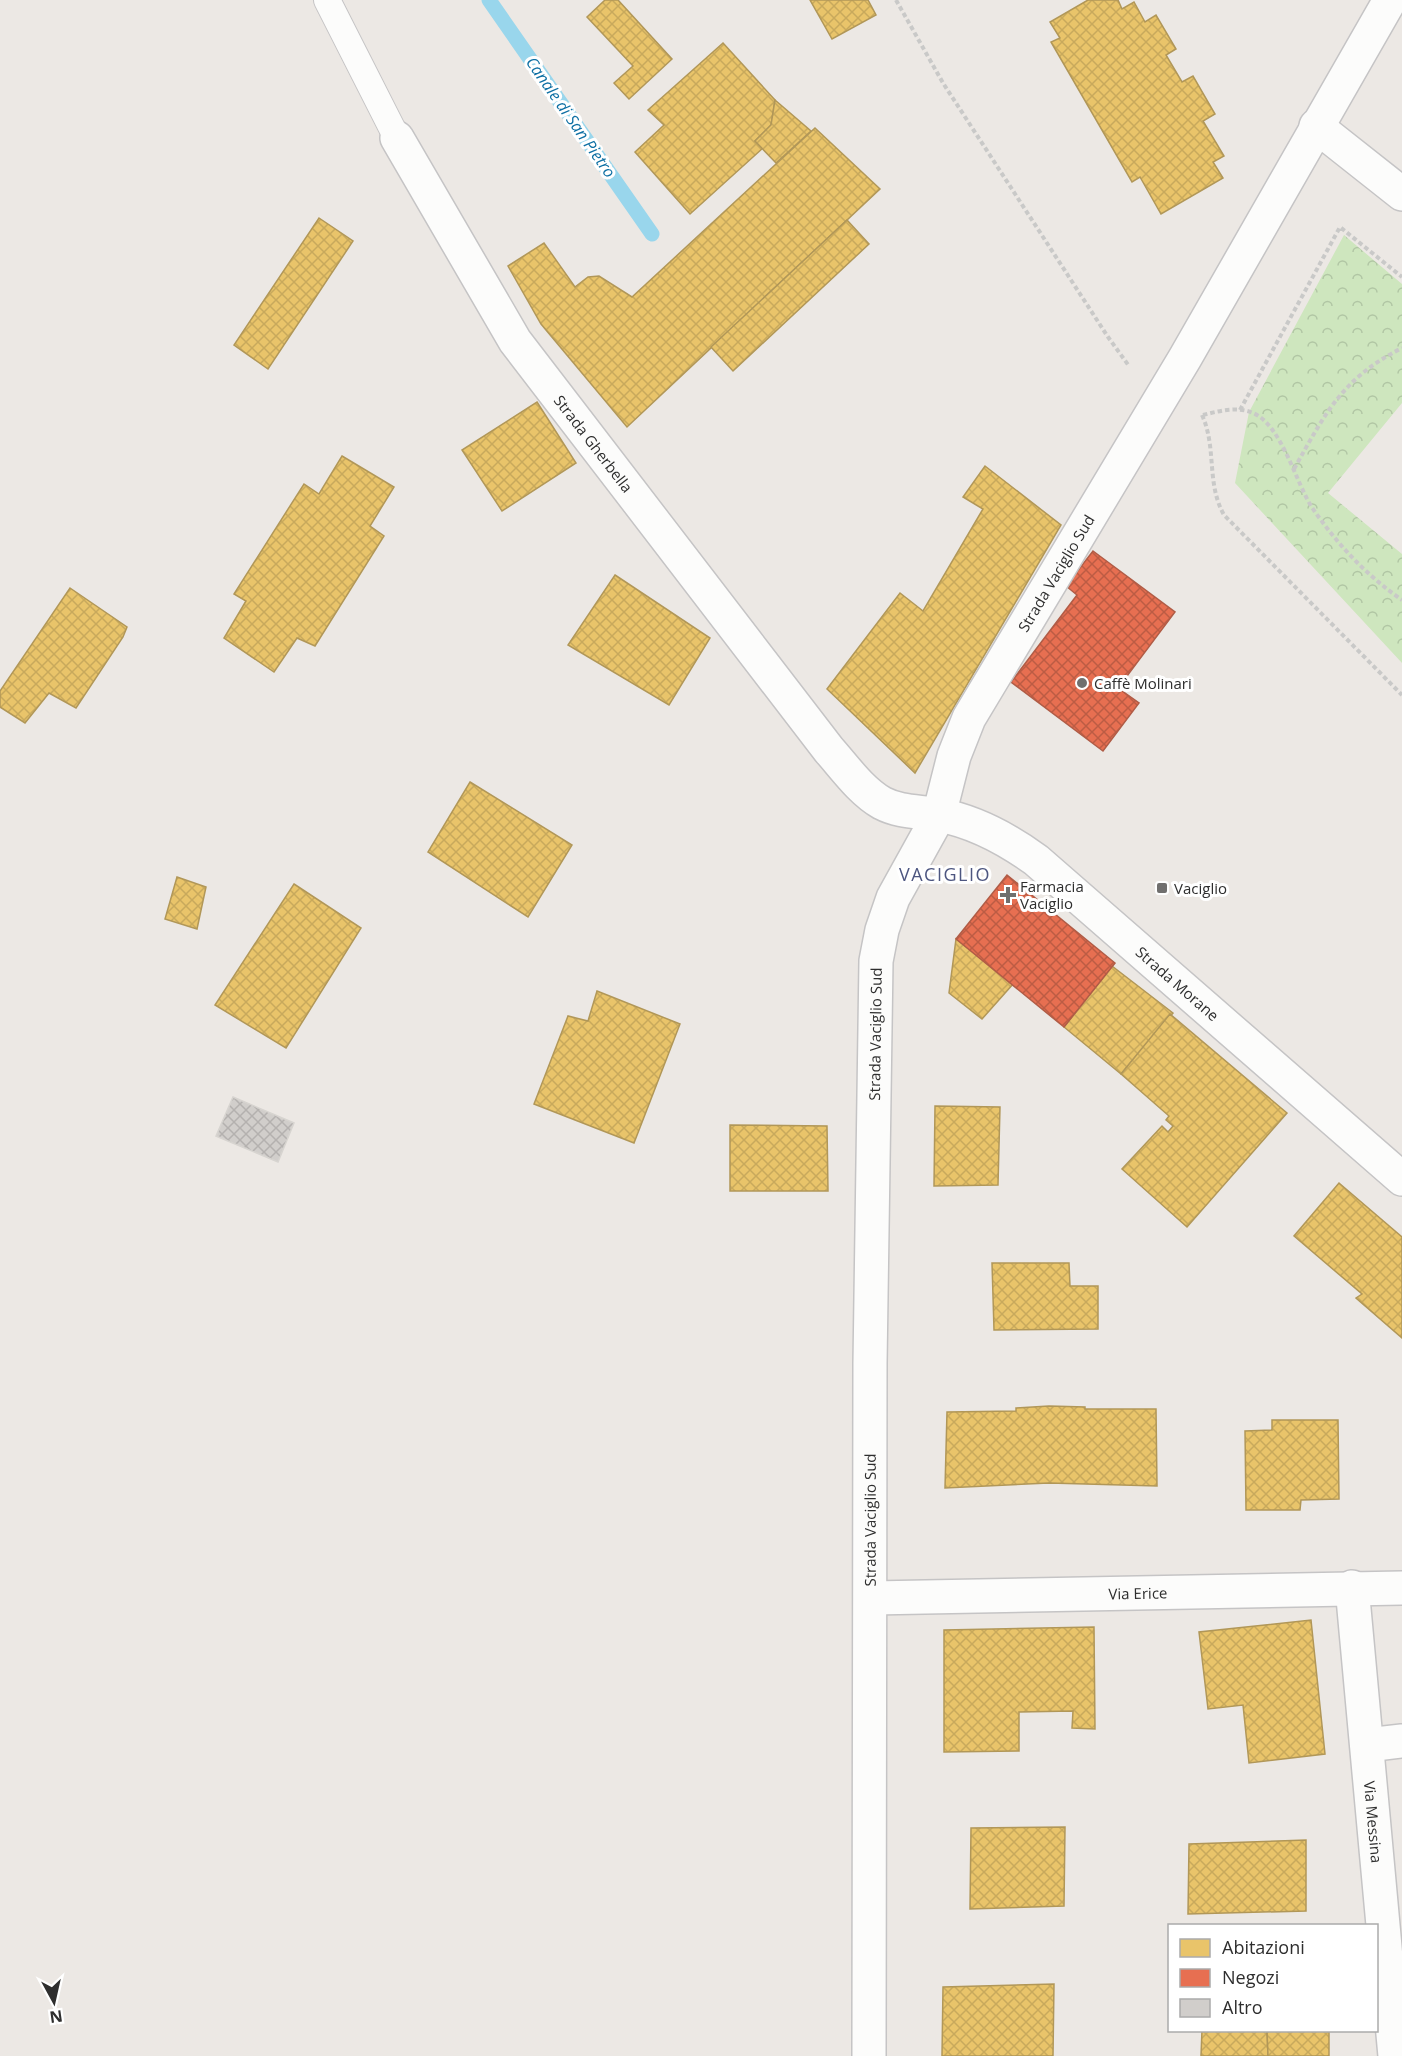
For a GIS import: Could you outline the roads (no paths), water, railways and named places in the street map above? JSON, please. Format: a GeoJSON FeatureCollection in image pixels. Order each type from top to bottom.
{"type":"FeatureCollection","features":[{"type":"Feature","properties":{"kind":"street","name":"Strada Vaciglio Sud"},"geometry":{"type":"LineString","coordinates":[[869,2056],[872,1598],[870,1364],[876,962],[882,930],[893,898],[939,815],[954,756],[969,718],[1185,358],[1390,0]]}},
{"type":"Feature","properties":{"kind":"street"},"geometry":{"type":"LineString","coordinates":[[1316,126],[1402,194]]}},
{"type":"Feature","properties":{"kind":"street","name":"Strada Gherbella"},"geometry":{"type":"LineString","coordinates":[[397,138],[515,341],[829,750],[861,786],[881,803],[916,814],[939,815]]}},
{"type":"Feature","properties":{"kind":"street","name":"Strada Morane"},"geometry":{"type":"LineString","coordinates":[[939,815],[969,822],[989,831],[1036,860],[1402,1179]]}},
{"type":"Feature","properties":{"kind":"street","name":"Via Erice"},"geometry":{"type":"LineString","coordinates":[[872,1598],[1352,1587],[1402,1588]]}},
{"type":"Feature","properties":{"kind":"street","name":"Via Messina"},"geometry":{"type":"LineString","coordinates":[[1352,1587],[1395,2056]]}},
{"type":"Feature","properties":{"kind":"street"},"geometry":{"type":"LineString","coordinates":[[1366,1745],[1402,1741]]}},
{"type":"Feature","properties":{"kind":"lane","name":"Strada Gherbella"},"geometry":{"type":"LineString","coordinates":[[327,0],[397,138]]}},
{"type":"Feature","properties":{"kind":"waterway","name":"Canale di San Pietro"},"geometry":{"type":"LineString","coordinates":[[489,0],[652,234]]}},
{"type":"Feature","properties":{"kind":"place","name":"Caffè Molinari"},"geometry":{"type":"Point","coordinates":[1082,683]}},
{"type":"Feature","properties":{"kind":"place","name":"Vaciglio"},"geometry":{"type":"Point","coordinates":[1162,888]}},
{"type":"Feature","properties":{"kind":"place","name":"Farmacia Vaciglio"},"geometry":{"type":"Point","coordinates":[1008,895]}},
{"type":"Feature","properties":{"kind":"district","name":"VACIGLIO"},"geometry":{"type":"Point","coordinates":[945,874]}}]}
